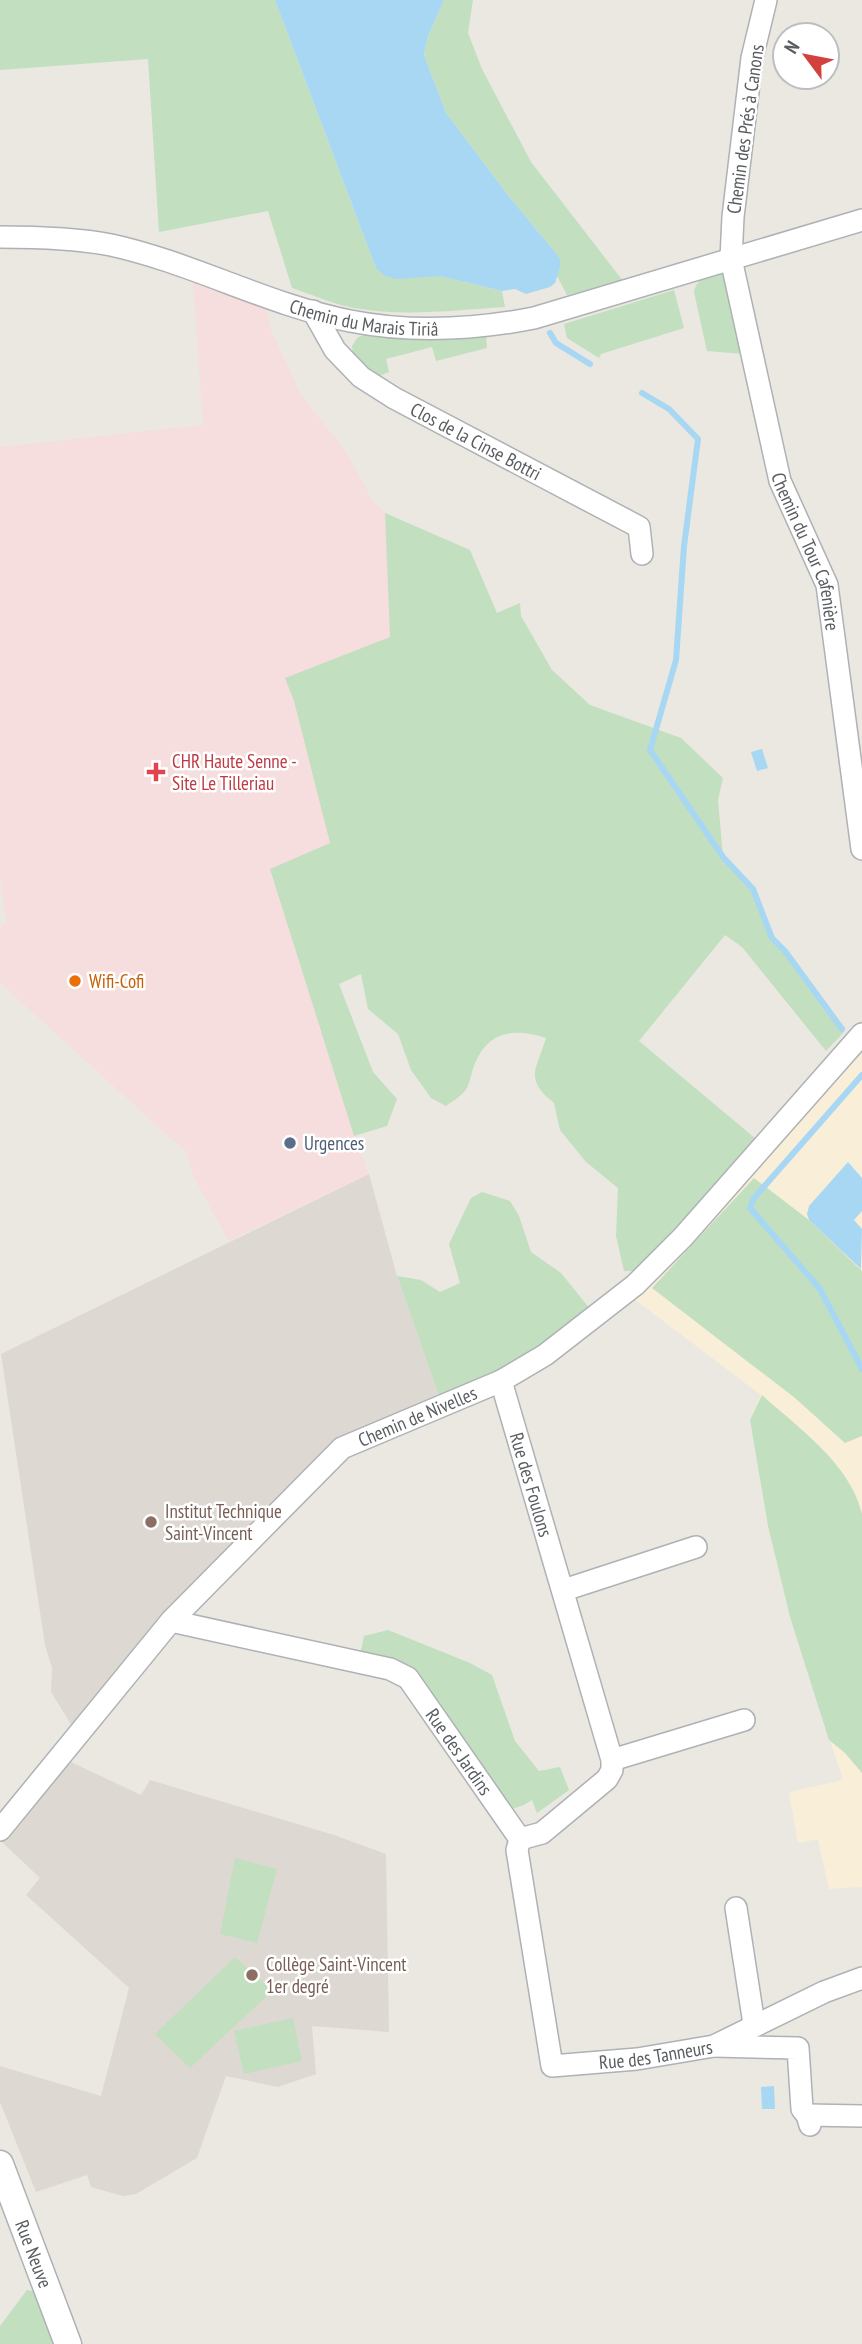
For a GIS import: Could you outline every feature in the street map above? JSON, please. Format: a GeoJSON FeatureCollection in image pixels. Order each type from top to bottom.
{"type":"FeatureCollection","features":[{"type":"Feature","properties":{"kind":"street","name":"Chemin des Prés à Canons"},"geometry":{"type":"LineString","coordinates":[[731,259],[733,217],[752,58],[765,0]]}},
{"type":"Feature","properties":{"kind":"street","name":"Chemin du Marais Tiriâ"},"geometry":{"type":"LineString","coordinates":[[0,237],[43,238],[110,245],[349,321],[386,327],[429,329],[491,327],[534,318],[862,220]]}},
{"type":"Feature","properties":{"kind":"street","name":"Chemin du Tour Cafenière"},"geometry":{"type":"LineString","coordinates":[[731,259],[779,481],[827,585],[862,849]]}},
{"type":"Feature","properties":{"kind":"street","name":"Clos de la Cinse Bottri"},"geometry":{"type":"LineString","coordinates":[[313,311],[335,351],[361,377],[394,398],[639,527],[642,554]]}},
{"type":"Feature","properties":{"kind":"street","name":"Chemin de Nivelles"},"geometry":{"type":"LineString","coordinates":[[0,1830],[171,1621],[342,1448],[501,1381],[545,1355],[635,1285],[683,1237],[862,1034]]}},
{"type":"Feature","properties":{"kind":"street","name":"Rue des Foulons"},"geometry":{"type":"LineString","coordinates":[[501,1381],[612,1760]]}},
{"type":"Feature","properties":{"kind":"street"},"geometry":{"type":"LineString","coordinates":[[564,1590],[696,1547]]}},
{"type":"Feature","properties":{"kind":"street","name":"Rue des Jardins"},"geometry":{"type":"LineString","coordinates":[[171,1621],[401,1672],[408,1678],[520,1839]]}},
{"type":"Feature","properties":{"kind":"street"},"geometry":{"type":"LineString","coordinates":[[520,1839],[542,1833],[607,1779],[612,1770],[612,1760],[744,1720]]}},
{"type":"Feature","properties":{"kind":"street","name":"Rue des Tanneurs"},"geometry":{"type":"LineString","coordinates":[[520,1839],[517,1850],[552,2067],[637,2059],[714,2046],[754,2024],[862,1978]]}},
{"type":"Feature","properties":{"kind":"street"},"geometry":{"type":"LineString","coordinates":[[736,1908],[754,2024]]}},
{"type":"Feature","properties":{"kind":"street"},"geometry":{"type":"LineString","coordinates":[[714,2046],[798,2048],[802,2109],[809,2120],[862,2116]]}},
{"type":"Feature","properties":{"kind":"street","name":"Rue Neuve"},"geometry":{"type":"LineString","coordinates":[[0,2164],[68,2344]]}},
{"type":"Feature","properties":{"kind":"shaded area","name":"CHR Haute Senne - Site Le Tilleriau"},"geometry":{"type":"Polygon","coordinates":[[[193,280],[266,308],[271,330],[301,395],[345,450],[373,501],[385,513],[390,637],[286,678],[330,843],[271,870],[354,1136],[369,1174],[229,1241],[193,1176],[187,1153],[0,983],[0,927],[6,922],[0,878],[0,447],[203,425],[193,280]]]}},
{"type":"Feature","properties":{"kind":"shaded area"},"geometry":{"type":"Polygon","coordinates":[[[862,1053],[862,1887],[829,1889],[818,1839],[798,1843],[789,1792],[843,1780],[790,1617],[768,1526],[750,1420],[761,1395],[634,1299],[862,1053]]]}},
{"type":"Feature","properties":{"kind":"shaded area","name":"Institut Technique Saint-Vincent"},"geometry":{"type":"Polygon","coordinates":[[[369,1174],[397,1276],[445,1413],[346,1454],[72,1726],[51,1692],[52,1668],[45,1645],[1,1354],[369,1174]]]}},
{"type":"Feature","properties":{"kind":"shaded area","name":"Collège Saint-Vincent 1er degré"},"geometry":{"type":"Polygon","coordinates":[[[69,1761],[141,1795],[150,1780],[334,1835],[386,1854],[389,2032],[312,2026],[316,2074],[278,2087],[226,2076],[197,2158],[136,2194],[123,2196],[91,2187],[87,2175],[36,2192],[0,2102],[0,2066],[101,2096],[129,1988],[26,1895],[40,1878],[2,1842],[69,1761]]]}},
{"type":"Feature","properties":{"kind":"green space"},"geometry":{"type":"Polygon","coordinates":[[[0,0],[275,0],[376,268],[440,276],[502,291],[505,307],[430,312],[373,311],[338,304],[292,288],[268,211],[159,232],[148,59],[0,70],[0,0]]]}},
{"type":"Feature","properties":{"kind":"green space"},"geometry":{"type":"Polygon","coordinates":[[[444,0],[473,0],[468,33],[482,69],[531,162],[623,281],[567,295],[557,276],[560,268],[555,252],[446,113],[424,55],[428,36],[444,0]]]}},
{"type":"Feature","properties":{"kind":"green space"},"geometry":{"type":"Polygon","coordinates":[[[727,270],[744,354],[707,351],[694,292],[702,279],[727,270]]]}},
{"type":"Feature","properties":{"kind":"green space"},"geometry":{"type":"Polygon","coordinates":[[[674,290],[684,328],[601,354],[599,358],[567,338],[564,324],[674,290]]]}},
{"type":"Feature","properties":{"kind":"green space"},"geometry":{"type":"Polygon","coordinates":[[[367,334],[486,336],[487,348],[436,361],[432,347],[386,359],[389,372],[377,377],[353,355],[352,346],[358,337],[367,334]]]}},
{"type":"Feature","properties":{"kind":"green space"},"geometry":{"type":"Polygon","coordinates":[[[385,513],[470,550],[497,613],[520,603],[521,616],[552,670],[590,705],[681,738],[723,778],[718,800],[723,857],[751,886],[772,938],[785,951],[844,1032],[826,1051],[742,947],[725,935],[639,1041],[756,1139],[647,1259],[632,1271],[624,1271],[616,1236],[618,1188],[586,1162],[560,1130],[554,1103],[538,1087],[535,1080],[536,1066],[546,1038],[524,1033],[496,1037],[482,1051],[465,1091],[446,1106],[431,1098],[411,1070],[398,1034],[368,1009],[361,974],[339,984],[373,1072],[397,1099],[387,1126],[354,1136],[270,869],[330,843],[294,701],[285,678],[390,637],[385,513]]]}},
{"type":"Feature","properties":{"kind":"green space"},"geometry":{"type":"Polygon","coordinates":[[[754,1178],[809,1220],[862,1271],[862,1436],[845,1443],[795,1398],[652,1288],[754,1178]]]}},
{"type":"Feature","properties":{"kind":"green space"},"geometry":{"type":"Polygon","coordinates":[[[482,1192],[510,1201],[519,1216],[531,1252],[561,1273],[591,1310],[534,1351],[493,1373],[439,1396],[397,1276],[421,1280],[440,1292],[460,1283],[449,1244],[471,1198],[482,1192]]]}},
{"type":"Feature","properties":{"kind":"green space"},"geometry":{"type":"Polygon","coordinates":[[[762,1395],[835,1463],[856,1496],[862,1514],[862,1773],[845,1753],[829,1740],[790,1617],[768,1526],[750,1420],[762,1395]]]}},
{"type":"Feature","properties":{"kind":"green space"},"geometry":{"type":"Polygon","coordinates":[[[388,1630],[470,1663],[492,1675],[515,1741],[539,1771],[560,1767],[569,1790],[537,1813],[532,1800],[512,1809],[417,1679],[360,1655],[364,1636],[388,1630]]]}},
{"type":"Feature","properties":{"kind":"green space"},"geometry":{"type":"Polygon","coordinates":[[[235,1858],[277,1869],[257,1943],[220,1934],[235,1858]]]}},
{"type":"Feature","properties":{"kind":"green space"},"geometry":{"type":"Polygon","coordinates":[[[235,1957],[272,1991],[190,2068],[155,2034],[235,1957]]]}},
{"type":"Feature","properties":{"kind":"green space"},"geometry":{"type":"Polygon","coordinates":[[[293,2018],[302,2061],[244,2074],[234,2031],[293,2018]]]}},
{"type":"Feature","properties":{"kind":"green space"},"geometry":{"type":"Polygon","coordinates":[[[27,2290],[33,2291],[37,2296],[55,2344],[0,2344],[0,2326],[27,2290]]]}},
{"type":"Feature","properties":{"kind":"water"},"geometry":{"type":"Polygon","coordinates":[[[275,0],[444,0],[428,36],[424,55],[446,113],[555,252],[560,260],[560,268],[555,283],[526,294],[515,289],[502,291],[440,276],[397,279],[385,276],[376,268],[275,0]]]}},
{"type":"Feature","properties":{"kind":"water"},"geometry":{"type":"Polygon","coordinates":[[[762,749],[768,768],[757,771],[751,752],[762,749]]]}},
{"type":"Feature","properties":{"kind":"water"},"geometry":{"type":"Polygon","coordinates":[[[848,1162],[862,1178],[862,1211],[854,1220],[862,1229],[861,1269],[809,1220],[807,1214],[809,1206],[848,1162]]]}},
{"type":"Feature","properties":{"kind":"water"},"geometry":{"type":"Polygon","coordinates":[[[774,2086],[775,2109],[762,2109],[761,2087],[774,2086]]]}},
{"type":"Feature","properties":{"kind":"waterway"},"geometry":{"type":"LineString","coordinates":[[550,333],[556,343],[590,364]]}},
{"type":"Feature","properties":{"kind":"waterway"},"geometry":{"type":"LineString","coordinates":[[642,393],[669,409],[698,439],[684,546],[676,660],[650,750],[723,857],[753,889],[772,938],[785,951],[842,1029]]}},
{"type":"Feature","properties":{"kind":"waterway"},"geometry":{"type":"LineString","coordinates":[[862,1075],[754,1198],[750,1208],[820,1289],[862,1369]]}},
{"type":"Feature","properties":{"kind":"place","name":"CHR Haute Senne - Site Le Tilleriau"},"geometry":{"type":"Point","coordinates":[156,772]}},
{"type":"Feature","properties":{"kind":"place","name":"Wifi-Cofi"},"geometry":{"type":"Point","coordinates":[75,981]}},
{"type":"Feature","properties":{"kind":"place","name":"Urgences"},"geometry":{"type":"Point","coordinates":[290,1143]}},
{"type":"Feature","properties":{"kind":"place","name":"Institut Technique Saint-Vincent"},"geometry":{"type":"Point","coordinates":[151,1522]}},
{"type":"Feature","properties":{"kind":"place","name":"Collège Saint-Vincent 1er degré"},"geometry":{"type":"Point","coordinates":[252,1975]}}]}
